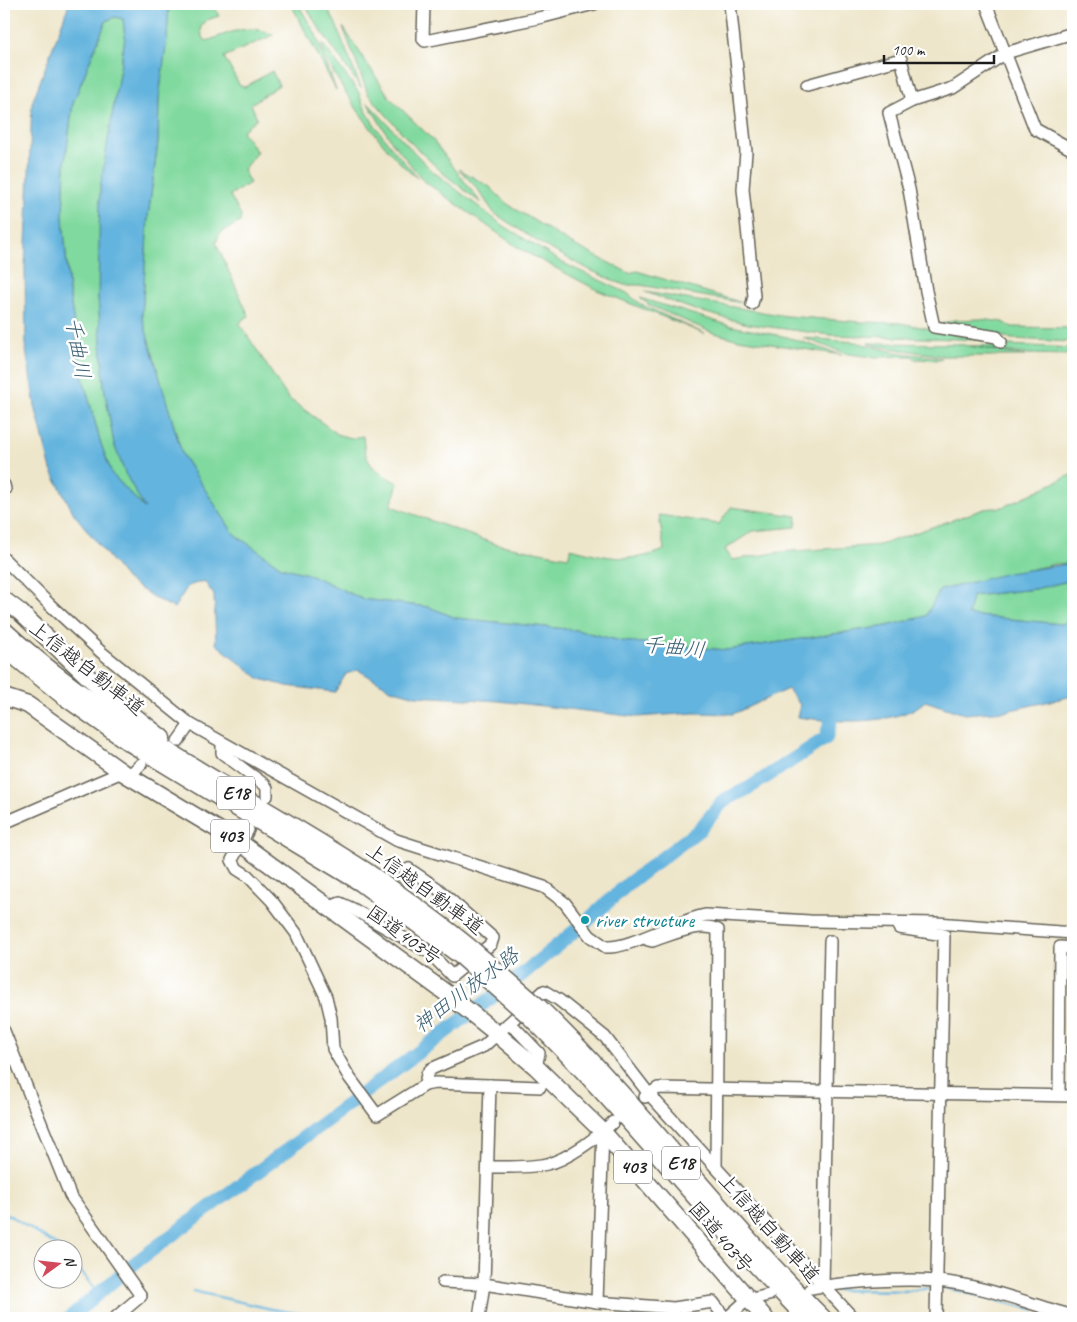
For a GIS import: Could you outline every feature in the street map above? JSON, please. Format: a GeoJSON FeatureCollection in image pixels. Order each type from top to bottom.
{"type":"FeatureCollection","features":[{"type":"Feature","properties":{"kind":"highway"},"geometry":{"type":"LineString","coordinates":[[4,600],[20,612],[103,691],[154,732],[196,762],[328,847]]}},
{"type":"Feature","properties":{"kind":"highway","name":"上信越自動車道"},"geometry":{"type":"LineString","coordinates":[[4,630],[71,687],[132,730],[328,847],[403,896],[597,1066],[768,1260],[824,1318]]}},
{"type":"Feature","properties":{"kind":"highway","name":"上信越自動車道"},"geometry":{"type":"LineString","coordinates":[[4,648],[63,696],[128,742],[354,879],[468,953]]}},
{"type":"Feature","properties":{"kind":"highway","name":"国道403号"},"geometry":{"type":"LineString","coordinates":[[4,697],[28,705],[122,772],[245,837],[330,907],[446,993],[498,1028],[536,1067],[608,1127],[747,1300],[765,1318]]}},
{"type":"Feature","properties":{"kind":"highway","name":"上信越自動車道"},"geometry":{"type":"LineString","coordinates":[[534,1011],[588,1076],[714,1220],[806,1318]]}},
{"type":"Feature","properties":{"kind":"street"},"geometry":{"type":"LineString","coordinates":[[424,4],[423,38],[425,42],[594,4]]}},
{"type":"Feature","properties":{"kind":"street"},"geometry":{"type":"LineString","coordinates":[[730,4],[746,152],[743,189],[754,296],[752,304]]}},
{"type":"Feature","properties":{"kind":"street"},"geometry":{"type":"LineString","coordinates":[[986,4],[1035,129],[1073,150]]}},
{"type":"Feature","properties":{"kind":"street"},"geometry":{"type":"LineString","coordinates":[[1001,342],[997,337],[934,327],[909,189],[889,113],[912,100],[953,88],[1006,53],[1073,33]]}},
{"type":"Feature","properties":{"kind":"street"},"geometry":{"type":"LineString","coordinates":[[807,85],[901,59],[912,100]]}},
{"type":"Feature","properties":{"kind":"street"},"geometry":{"type":"LineString","coordinates":[[4,559],[101,652],[190,724],[222,744],[396,840],[544,887],[565,903],[590,936],[610,947],[690,918],[706,915],[810,921],[937,923],[1073,933]]}},
{"type":"Feature","properties":{"kind":"street"},"geometry":{"type":"LineString","coordinates":[[178,741],[190,724]]}},
{"type":"Feature","properties":{"kind":"street"},"geometry":{"type":"LineString","coordinates":[[222,744],[222,753],[265,785],[267,796]]}},
{"type":"Feature","properties":{"kind":"street"},"geometry":{"type":"LineString","coordinates":[[4,823],[122,772],[132,773],[142,764]]}},
{"type":"Feature","properties":{"kind":"street"},"geometry":{"type":"LineString","coordinates":[[245,837],[232,860],[237,869],[248,876],[272,901],[296,933],[326,997],[331,1018],[333,1049],[348,1077],[377,1115],[425,1085],[435,1083],[540,1087]]}},
{"type":"Feature","properties":{"kind":"street"},"geometry":{"type":"LineString","coordinates":[[330,907],[340,903],[372,917],[430,954],[452,976],[492,944],[493,938],[437,888],[409,869],[405,873]]}},
{"type":"Feature","properties":{"kind":"street"},"geometry":{"type":"LineString","coordinates":[[883,923],[901,929],[944,935],[936,1318]]}},
{"type":"Feature","properties":{"kind":"street"},"geometry":{"type":"LineString","coordinates":[[639,938],[652,941],[701,927],[712,926],[718,930],[715,1089],[716,1167]]}},
{"type":"Feature","properties":{"kind":"street"},"geometry":{"type":"LineString","coordinates":[[823,1286],[830,941]]}},
{"type":"Feature","properties":{"kind":"street"},"geometry":{"type":"LineString","coordinates":[[1059,1095],[1060,947],[1073,948]]}},
{"type":"Feature","properties":{"kind":"street"},"geometry":{"type":"LineString","coordinates":[[425,1085],[427,1074],[431,1070],[484,1046],[498,1028],[544,991],[559,1000],[605,1037],[647,1096],[716,1167],[853,1318]]}},
{"type":"Feature","properties":{"kind":"street"},"geometry":{"type":"LineString","coordinates":[[4,1030],[70,1195],[141,1296],[115,1318]]}},
{"type":"Feature","properties":{"kind":"street"},"geometry":{"type":"LineString","coordinates":[[479,1318],[484,1284],[490,1085]]}},
{"type":"Feature","properties":{"kind":"street"},"geometry":{"type":"LineString","coordinates":[[647,1096],[658,1088],[1073,1096]]}},
{"type":"Feature","properties":{"kind":"street"},"geometry":{"type":"LineString","coordinates":[[488,1166],[531,1167],[550,1164],[587,1143],[608,1127]]}},
{"type":"Feature","properties":{"kind":"street"},"geometry":{"type":"LineString","coordinates":[[597,1302],[602,1161],[608,1127]]}},
{"type":"Feature","properties":{"kind":"street"},"geometry":{"type":"LineString","coordinates":[[587,1143],[602,1161]]}},
{"type":"Feature","properties":{"kind":"street"},"geometry":{"type":"LineString","coordinates":[[811,1288],[936,1281],[978,1289],[1073,1316]]}},
{"type":"Feature","properties":{"kind":"street"},"geometry":{"type":"LineString","coordinates":[[443,1282],[484,1284],[597,1302],[674,1308],[713,1302],[726,1318],[747,1300],[769,1295]]}},
{"type":"Feature","properties":{"kind":"green space"},"geometry":{"type":"Polygon","coordinates":[[[169,4],[212,4],[219,16],[207,20],[201,27],[202,37],[207,41],[231,32],[248,29],[256,29],[273,35],[224,57],[239,84],[245,87],[272,71],[279,85],[251,104],[257,118],[242,131],[257,152],[243,170],[250,183],[230,195],[241,216],[240,222],[220,233],[216,243],[249,316],[242,320],[240,324],[288,398],[339,435],[352,438],[363,436],[366,454],[372,466],[398,483],[391,506],[495,544],[568,557],[571,548],[618,558],[640,557],[664,550],[659,515],[719,524],[731,507],[797,516],[796,527],[753,531],[725,549],[732,560],[781,552],[880,545],[984,509],[1003,507],[1073,474],[1073,563],[1055,564],[940,590],[926,616],[887,626],[727,650],[621,641],[576,630],[456,618],[429,607],[362,599],[311,575],[281,567],[234,534],[182,454],[142,317],[148,217],[158,142],[159,98],[167,38],[169,4]]]}},
{"type":"Feature","properties":{"kind":"green space"},"geometry":{"type":"Polygon","coordinates":[[[291,4],[298,4],[316,35],[336,90],[291,4]]]}},
{"type":"Feature","properties":{"kind":"green space"},"geometry":{"type":"Polygon","coordinates":[[[305,4],[325,4],[335,22],[361,88],[315,22],[305,4]]]}},
{"type":"Feature","properties":{"kind":"green space"},"geometry":{"type":"Polygon","coordinates":[[[115,17],[123,19],[125,38],[108,140],[98,297],[104,386],[114,444],[125,473],[147,511],[112,474],[101,444],[82,375],[69,292],[63,217],[65,163],[73,103],[106,21],[115,17]]]}},
{"type":"Feature","properties":{"kind":"green space"},"geometry":{"type":"Polygon","coordinates":[[[343,27],[390,98],[432,139],[481,203],[444,174],[411,143],[368,94],[343,27]]]}},
{"type":"Feature","properties":{"kind":"green space"},"geometry":{"type":"Polygon","coordinates":[[[322,43],[359,93],[368,115],[393,149],[418,178],[393,156],[361,115],[334,73],[325,55],[322,43]]]}},
{"type":"Feature","properties":{"kind":"green space"},"geometry":{"type":"Polygon","coordinates":[[[367,102],[430,169],[501,224],[563,263],[627,293],[640,304],[705,334],[597,290],[520,249],[424,181],[392,142],[367,102]]]}},
{"type":"Feature","properties":{"kind":"green space"},"geometry":{"type":"Polygon","coordinates":[[[459,169],[490,187],[506,203],[570,243],[629,273],[637,271],[743,303],[640,285],[624,285],[592,271],[543,245],[494,213],[477,188],[459,169]]]}},
{"type":"Feature","properties":{"kind":"green space"},"geometry":{"type":"Polygon","coordinates":[[[645,292],[786,316],[900,323],[988,340],[830,335],[748,324],[695,310],[645,292]]]}},
{"type":"Feature","properties":{"kind":"green space"},"geometry":{"type":"Polygon","coordinates":[[[640,298],[731,326],[787,337],[842,355],[732,338],[711,332],[649,305],[640,298]]]}},
{"type":"Feature","properties":{"kind":"green space"},"geometry":{"type":"Polygon","coordinates":[[[980,319],[1003,322],[1012,327],[1073,328],[1073,342],[1012,339],[973,329],[938,325],[954,320],[980,319]]]}},
{"type":"Feature","properties":{"kind":"green space"},"geometry":{"type":"Polygon","coordinates":[[[803,338],[855,342],[894,352],[942,358],[940,360],[915,359],[912,356],[875,357],[848,354],[803,338]]]}},
{"type":"Feature","properties":{"kind":"green space"},"geometry":{"type":"Polygon","coordinates":[[[868,343],[958,344],[1025,356],[943,356],[868,343]]]}},
{"type":"Feature","properties":{"kind":"green space"},"geometry":{"type":"Polygon","coordinates":[[[1007,345],[1073,348],[1073,355],[1024,354],[970,346],[1007,345]]]}},
{"type":"Feature","properties":{"kind":"green space"},"geometry":{"type":"Polygon","coordinates":[[[1073,580],[1073,622],[1061,624],[968,615],[972,596],[1035,589],[1073,580]]]}},
{"type":"Feature","properties":{"kind":"water","name":"千曲川"},"geometry":{"type":"Polygon","coordinates":[[[69,4],[169,4],[167,38],[159,98],[158,142],[148,217],[142,317],[182,454],[234,534],[281,567],[311,575],[362,599],[429,607],[456,618],[576,630],[621,641],[727,650],[887,626],[926,616],[940,590],[1008,573],[1073,563],[1073,580],[1035,589],[972,596],[968,615],[1061,624],[1073,622],[1073,696],[1006,711],[964,714],[925,701],[899,715],[882,719],[846,721],[797,717],[800,705],[788,689],[733,714],[695,713],[637,717],[499,701],[416,696],[391,689],[358,670],[346,674],[335,692],[287,686],[260,679],[216,644],[214,595],[204,581],[188,586],[174,608],[127,580],[74,514],[51,470],[35,406],[26,350],[25,267],[32,103],[69,4]],[[115,17],[106,21],[73,103],[65,163],[63,217],[69,292],[82,375],[101,444],[112,474],[145,509],[125,473],[114,444],[104,386],[98,297],[100,188],[125,38],[123,19],[115,17]]]}},
{"type":"Feature","properties":{"kind":"waterway","name":"神田川放水路"},"geometry":{"type":"LineString","coordinates":[[69,1318],[136,1262],[514,981],[587,921],[629,883],[699,830],[724,800],[749,788],[826,738],[835,704]]}},
{"type":"Feature","properties":{"kind":"waterway"},"geometry":{"type":"LineString","coordinates":[[4,1212],[48,1240]]}},
{"type":"Feature","properties":{"kind":"waterway","name":"神田川放水路"},"geometry":{"type":"LineString","coordinates":[[136,1262],[142,1265]]}},
{"type":"Feature","properties":{"kind":"waterway"},"geometry":{"type":"LineString","coordinates":[[82,1273],[98,1293]]}},
{"type":"Feature","properties":{"kind":"waterway"},"geometry":{"type":"LineString","coordinates":[[943,1287],[1035,1310]]}},
{"type":"Feature","properties":{"kind":"waterway"},"geometry":{"type":"LineString","coordinates":[[835,1290],[908,1291],[930,1288]]}},
{"type":"Feature","properties":{"kind":"waterway"},"geometry":{"type":"LineString","coordinates":[[193,1291],[271,1309],[328,1318]]}},
{"type":"Feature","properties":{"kind":"waterway"},"geometry":{"type":"LineString","coordinates":[[623,1318],[664,1313]]}},
{"type":"Feature","properties":{"kind":"tunnel"},"geometry":{"type":"LineString","coordinates":[[374,914],[405,873]]}},
{"type":"Feature","properties":{"kind":"place","name":"river structure"},"geometry":{"type":"Point","coordinates":[585,920]}}]}
